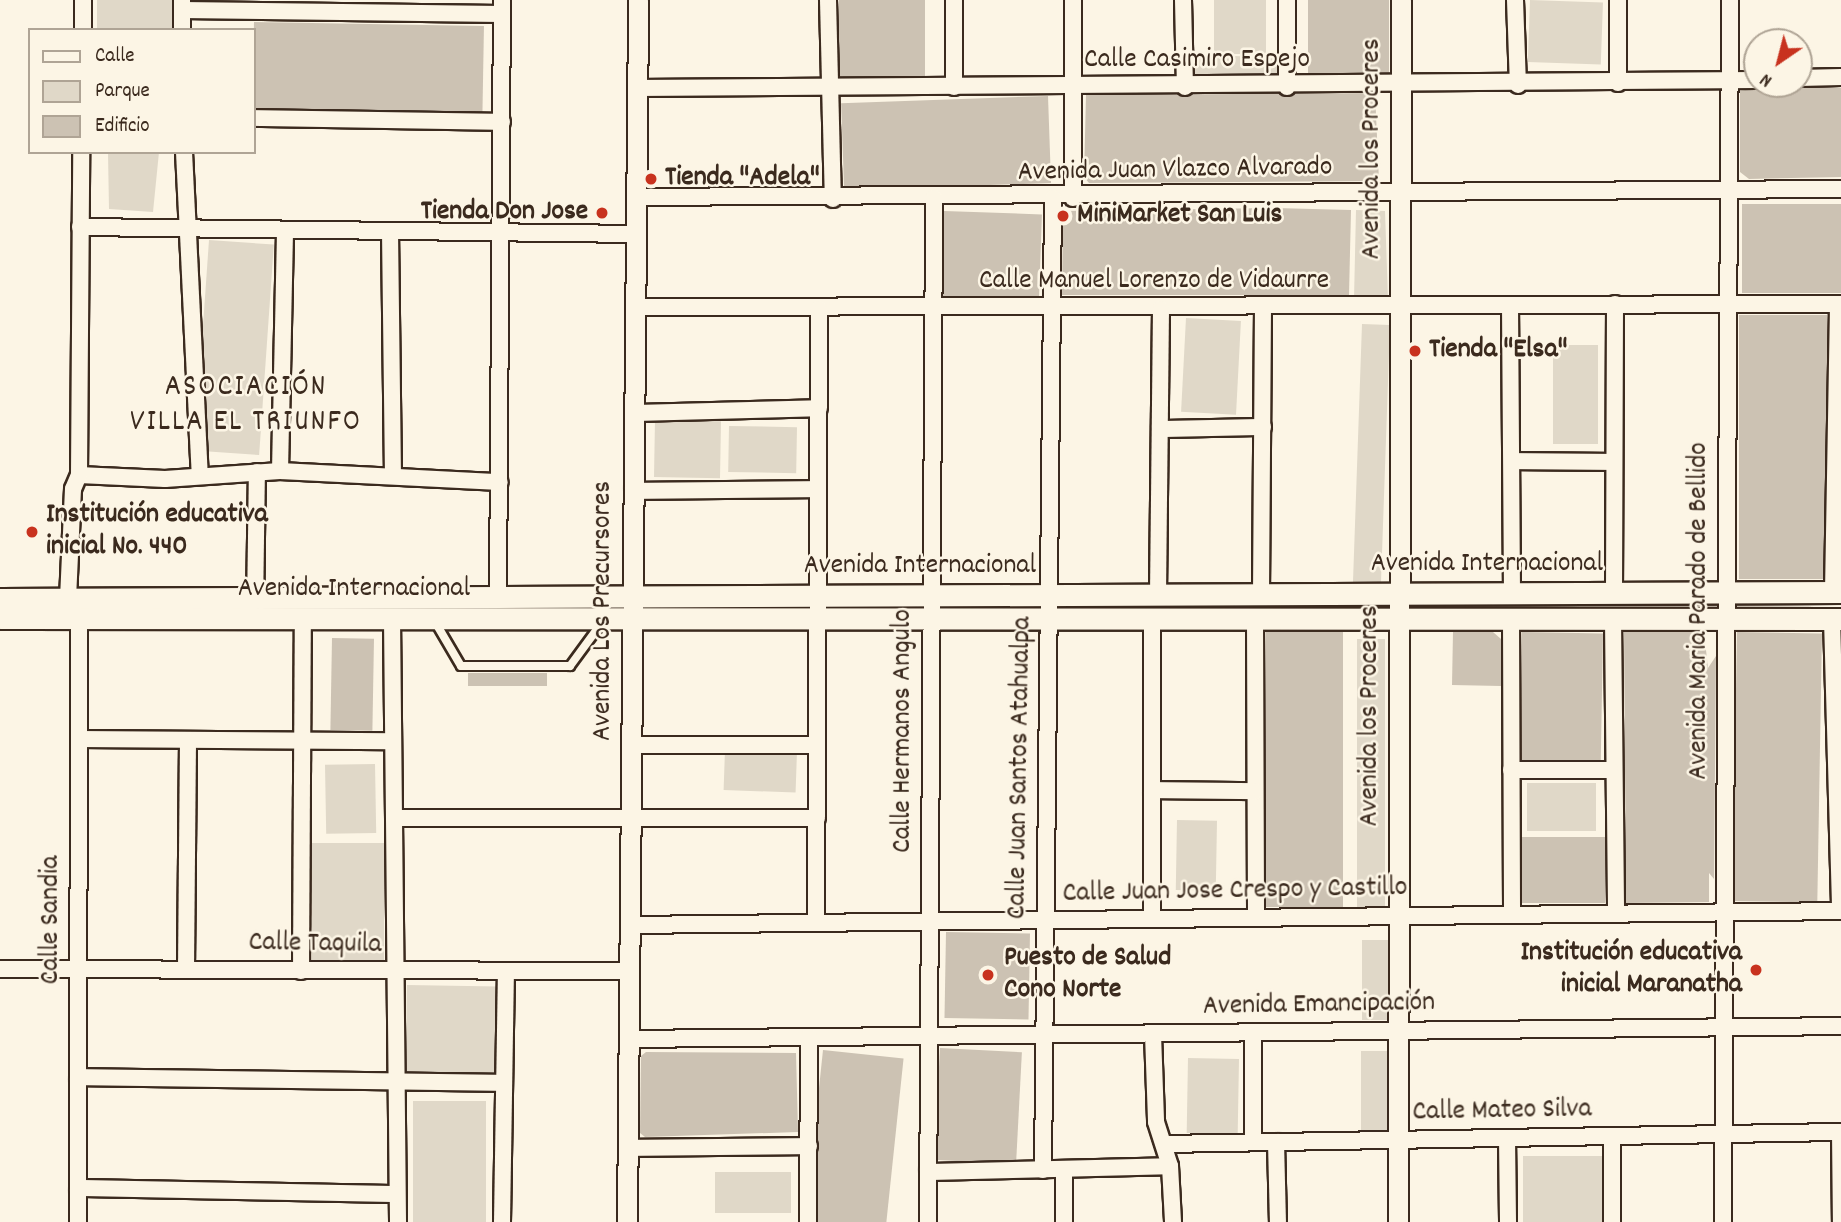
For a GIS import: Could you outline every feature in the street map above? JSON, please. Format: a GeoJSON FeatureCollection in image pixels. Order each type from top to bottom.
{"type":"FeatureCollection","features":[{"type":"Feature","properties":{"kind":"main road","name":"Avenida Internacional"},"geometry":{"type":"LineString","coordinates":[[0,618],[79,618],[498,597],[1837,592]]}},
{"type":"Feature","properties":{"kind":"main road","name":"Avenida Internacional"},"geometry":{"type":"LineString","coordinates":[[0,599],[68,599],[255,608],[303,618],[1837,619]]}},
{"type":"Feature","properties":{"kind":"street"},"geometry":{"type":"LineString","coordinates":[[82,28],[83,0]]}},
{"type":"Feature","properties":{"kind":"street","name":"Avenida Los Precursores"},"geometry":{"type":"LineString","coordinates":[[628,1222],[638,0]]}},
{"type":"Feature","properties":{"kind":"street"},"geometry":{"type":"LineString","coordinates":[[828,0],[833,199]]}},
{"type":"Feature","properties":{"kind":"street"},"geometry":{"type":"LineString","coordinates":[[954,0],[954,87]]}},
{"type":"Feature","properties":{"kind":"street"},"geometry":{"type":"LineString","coordinates":[[1073,0],[1073,198]]}},
{"type":"Feature","properties":{"kind":"street"},"geometry":{"type":"LineString","coordinates":[[1183,0],[1185,87]]}},
{"type":"Feature","properties":{"kind":"street"},"geometry":{"type":"LineString","coordinates":[[1287,0],[1287,87]]}},
{"type":"Feature","properties":{"kind":"street","name":"Avenida los Proceres"},"geometry":{"type":"LineString","coordinates":[[1398,1222],[1401,0]]}},
{"type":"Feature","properties":{"kind":"street"},"geometry":{"type":"LineString","coordinates":[[1515,0],[1518,85]]}},
{"type":"Feature","properties":{"kind":"street"},"geometry":{"type":"LineString","coordinates":[[1618,0],[1618,83]]}},
{"type":"Feature","properties":{"kind":"street","name":"Avenida Maria Parado de Bellido"},"geometry":{"type":"LineString","coordinates":[[1723,1222],[1727,912],[1726,303],[1730,0]]}},
{"type":"Feature","properties":{"kind":"street"},"geometry":{"type":"LineString","coordinates":[[183,28],[182,5],[501,7],[503,232],[498,597]]}},
{"type":"Feature","properties":{"kind":"street"},"geometry":{"type":"LineString","coordinates":[[1813,78],[1841,77]]}},
{"type":"Feature","properties":{"kind":"street","name":"Calle Casimiro Espejo"},"geometry":{"type":"LineString","coordinates":[[636,88],[1402,87],[1743,80]]}},
{"type":"Feature","properties":{"kind":"street"},"geometry":{"type":"LineString","coordinates":[[256,118],[502,122]]}},
{"type":"Feature","properties":{"kind":"street"},"geometry":{"type":"LineString","coordinates":[[68,599],[73,489],[79,475],[81,154]]}},
{"type":"Feature","properties":{"kind":"street"},"geometry":{"type":"LineString","coordinates":[[184,154],[201,474]]}},
{"type":"Feature","properties":{"kind":"street","name":"Avenida Juan Vlazco Alvarado"},"geometry":{"type":"LineString","coordinates":[[636,197],[1073,198],[1841,189]]}},
{"type":"Feature","properties":{"kind":"street","name":"Calle Hermanos Angulo"},"geometry":{"type":"LineString","coordinates":[[928,1222],[934,198]]}},
{"type":"Feature","properties":{"kind":"street","name":"Calle Juan Santos Atahualpa"},"geometry":{"type":"LineString","coordinates":[[1043,1170],[1053,198]]}},
{"type":"Feature","properties":{"kind":"street"},"geometry":{"type":"LineString","coordinates":[[80,228],[635,234]]}},
{"type":"Feature","properties":{"kind":"street"},"geometry":{"type":"LineString","coordinates":[[280,471],[285,230]]}},
{"type":"Feature","properties":{"kind":"street"},"geometry":{"type":"LineString","coordinates":[[390,231],[393,475]]}},
{"type":"Feature","properties":{"kind":"street"},"geometry":{"type":"LineString","coordinates":[[1837,592],[1840,303]]}},
{"type":"Feature","properties":{"kind":"street","name":"Calle Manuel Lorenzo de Vidaurre"},"geometry":{"type":"LineString","coordinates":[[635,307],[1052,310],[1840,303]]}},
{"type":"Feature","properties":{"kind":"street"},"geometry":{"type":"LineString","coordinates":[[1614,593],[1611,462],[1615,304]]}},
{"type":"Feature","properties":{"kind":"street"},"geometry":{"type":"LineString","coordinates":[[1510,305],[1513,593]]}},
{"type":"Feature","properties":{"kind":"street"},"geometry":{"type":"LineString","coordinates":[[1261,594],[1263,307]]}},
{"type":"Feature","properties":{"kind":"street"},"geometry":{"type":"LineString","coordinates":[[816,923],[819,309]]}},
{"type":"Feature","properties":{"kind":"street"},"geometry":{"type":"LineString","coordinates":[[1158,595],[1161,309]]}},
{"type":"Feature","properties":{"kind":"street"},"geometry":{"type":"LineString","coordinates":[[634,413],[818,408]]}},
{"type":"Feature","properties":{"kind":"street"},"geometry":{"type":"LineString","coordinates":[[1160,429],[1263,428]]}},
{"type":"Feature","properties":{"kind":"street"},"geometry":{"type":"LineString","coordinates":[[1512,461],[1611,462]]}},
{"type":"Feature","properties":{"kind":"street"},"geometry":{"type":"LineString","coordinates":[[79,475],[280,471],[500,482]]}},
{"type":"Feature","properties":{"kind":"street"},"geometry":{"type":"LineString","coordinates":[[255,608],[257,472]]}},
{"type":"Feature","properties":{"kind":"street"},"geometry":{"type":"LineString","coordinates":[[633,491],[818,489]]}},
{"type":"Feature","properties":{"kind":"street","name":"Calle Sandia"},"geometry":{"type":"LineString","coordinates":[[78,1222],[79,618]]}},
{"type":"Feature","properties":{"kind":"street"},"geometry":{"type":"LineString","coordinates":[[301,971],[303,618]]}},
{"type":"Feature","properties":{"kind":"street"},"geometry":{"type":"LineString","coordinates":[[392,618],[398,1222]]}},
{"type":"Feature","properties":{"kind":"street"},"geometry":{"type":"LineString","coordinates":[[1152,619],[1152,919]]}},
{"type":"Feature","properties":{"kind":"street"},"geometry":{"type":"LineString","coordinates":[[1255,619],[1256,918]]}},
{"type":"Feature","properties":{"kind":"street"},"geometry":{"type":"LineString","coordinates":[[1511,619],[1512,915]]}},
{"type":"Feature","properties":{"kind":"street"},"geometry":{"type":"LineString","coordinates":[[1613,619],[1610,770],[1616,913]]}},
{"type":"Feature","properties":{"kind":"street"},"geometry":{"type":"LineString","coordinates":[[1837,619],[1840,911]]}},
{"type":"Feature","properties":{"kind":"street"},"geometry":{"type":"LineString","coordinates":[[79,739],[393,741]]}},
{"type":"Feature","properties":{"kind":"street"},"geometry":{"type":"LineString","coordinates":[[186,970],[188,740]]}},
{"type":"Feature","properties":{"kind":"street"},"geometry":{"type":"LineString","coordinates":[[631,745],[817,745]]}},
{"type":"Feature","properties":{"kind":"street"},"geometry":{"type":"LineString","coordinates":[[1511,770],[1610,770]]}},
{"type":"Feature","properties":{"kind":"street"},"geometry":{"type":"LineString","coordinates":[[1152,790],[1255,791]]}},
{"type":"Feature","properties":{"kind":"street"},"geometry":{"type":"LineString","coordinates":[[394,818],[817,818]]}},
{"type":"Feature","properties":{"kind":"street","name":"Calle Juan Jose Crespo y Castillo"},"geometry":{"type":"LineString","coordinates":[[630,925],[1840,911]]}},
{"type":"Feature","properties":{"kind":"street","name":"Calle Taquila"},"geometry":{"type":"LineString","coordinates":[[0,968],[395,972],[629,971]]}},
{"type":"Feature","properties":{"kind":"street"},"geometry":{"type":"LineString","coordinates":[[502,1222],[506,972]]}},
{"type":"Feature","properties":{"kind":"street","name":"Avenida Emancipación"},"geometry":{"type":"LineString","coordinates":[[629,1039],[1841,1026]]}},
{"type":"Feature","properties":{"kind":"street"},"geometry":{"type":"LineString","coordinates":[[1253,1032],[1253,1142]]}},
{"type":"Feature","properties":{"kind":"street"},"geometry":{"type":"LineString","coordinates":[[1153,1034],[1156,1122],[1170,1166],[1173,1222]]}},
{"type":"Feature","properties":{"kind":"street"},"geometry":{"type":"LineString","coordinates":[[808,1222],[810,1037]]}},
{"type":"Feature","properties":{"kind":"street"},"geometry":{"type":"LineString","coordinates":[[78,1077],[395,1084],[505,1083]]}},
{"type":"Feature","properties":{"kind":"street"},"geometry":{"type":"LineString","coordinates":[[1841,1132],[1841,1222]]}},
{"type":"Feature","properties":{"kind":"street","name":"Calle Mateo Silva"},"geometry":{"type":"LineString","coordinates":[[1164,1144],[1841,1132]]}},
{"type":"Feature","properties":{"kind":"street"},"geometry":{"type":"LineString","coordinates":[[1612,1136],[1612,1222]]}},
{"type":"Feature","properties":{"kind":"street"},"geometry":{"type":"LineString","coordinates":[[1507,1138],[1508,1222]]}},
{"type":"Feature","properties":{"kind":"street"},"geometry":{"type":"LineString","coordinates":[[1276,1142],[1278,1222]]}},
{"type":"Feature","properties":{"kind":"street"},"geometry":{"type":"LineString","coordinates":[[628,1149],[809,1146]]}},
{"type":"Feature","properties":{"kind":"street"},"geometry":{"type":"LineString","coordinates":[[928,1172],[1170,1166]]}},
{"type":"Feature","properties":{"kind":"street"},"geometry":{"type":"LineString","coordinates":[[1064,1169],[1064,1222]]}},
{"type":"Feature","properties":{"kind":"street"},"geometry":{"type":"LineString","coordinates":[[78,1188],[397,1194]]}},
{"type":"Feature","properties":{"kind":"lane"},"geometry":{"type":"LineString","coordinates":[[433,618],[461,666],[570,666],[605,618]]}},
{"type":"Feature","properties":{"kind":"green space"},"geometry":{"type":"Polygon","coordinates":[[[97,0],[175,0],[175,28],[97,28],[97,0]]]}},
{"type":"Feature","properties":{"kind":"green space"},"geometry":{"type":"Polygon","coordinates":[[[1214,0],[1266,0],[1266,54],[1214,54],[1214,0]]]}},
{"type":"Feature","properties":{"kind":"green space"},"geometry":{"type":"Polygon","coordinates":[[[1530,0],[1603,3],[1601,65],[1528,62],[1530,0]]]}},
{"type":"Feature","properties":{"kind":"green space"},"geometry":{"type":"Polygon","coordinates":[[[1192,54],[1279,58],[1278,81],[1192,81],[1192,54]]]}},
{"type":"Feature","properties":{"kind":"green space"},"geometry":{"type":"Polygon","coordinates":[[[108,154],[159,154],[153,212],[109,209],[108,154]]]}},
{"type":"Feature","properties":{"kind":"green space"},"geometry":{"type":"Polygon","coordinates":[[[1356,210],[1385,211],[1388,300],[1354,300],[1356,210]]]}},
{"type":"Feature","properties":{"kind":"green space"},"geometry":{"type":"Polygon","coordinates":[[[209,240],[274,245],[259,455],[194,450],[209,240]]]}},
{"type":"Feature","properties":{"kind":"green space"},"geometry":{"type":"Polygon","coordinates":[[[1186,318],[1241,321],[1236,415],[1181,412],[1186,318]]]}},
{"type":"Feature","properties":{"kind":"green space"},"geometry":{"type":"Polygon","coordinates":[[[1362,324],[1390,325],[1381,589],[1353,588],[1362,324]]]}},
{"type":"Feature","properties":{"kind":"green space"},"geometry":{"type":"Polygon","coordinates":[[[1553,345],[1598,345],[1598,444],[1553,444],[1553,345]]]}},
{"type":"Feature","properties":{"kind":"green space"},"geometry":{"type":"Polygon","coordinates":[[[655,420],[721,421],[720,478],[654,477],[655,420]]]}},
{"type":"Feature","properties":{"kind":"green space"},"geometry":{"type":"Polygon","coordinates":[[[729,426],[797,427],[796,473],[728,472],[729,426]]]}},
{"type":"Feature","properties":{"kind":"green space"},"geometry":{"type":"Polygon","coordinates":[[[1357,639],[1385,639],[1385,911],[1357,911],[1357,639]]]}},
{"type":"Feature","properties":{"kind":"green space"},"geometry":{"type":"Polygon","coordinates":[[[725,750],[797,753],[796,792],[724,790],[725,750]]]}},
{"type":"Feature","properties":{"kind":"green space"},"geometry":{"type":"Polygon","coordinates":[[[375,764],[376,833],[326,834],[325,765],[375,764]]]}},
{"type":"Feature","properties":{"kind":"green space"},"geometry":{"type":"Polygon","coordinates":[[[1527,783],[1596,783],[1596,831],[1527,831],[1527,783]]]}},
{"type":"Feature","properties":{"kind":"green space"},"geometry":{"type":"Polygon","coordinates":[[[1177,820],[1217,821],[1216,891],[1176,890],[1177,820]]]}},
{"type":"Feature","properties":{"kind":"green space"},"geometry":{"type":"Polygon","coordinates":[[[312,843],[384,843],[384,964],[312,964],[312,843]]]}},
{"type":"Feature","properties":{"kind":"green space"},"geometry":{"type":"Polygon","coordinates":[[[1362,940],[1388,940],[1388,1020],[1362,1020],[1362,940]]]}},
{"type":"Feature","properties":{"kind":"green space"},"geometry":{"type":"Polygon","coordinates":[[[407,985],[498,987],[496,1078],[405,1076],[407,985]]]}},
{"type":"Feature","properties":{"kind":"green space"},"geometry":{"type":"Polygon","coordinates":[[[1361,1051],[1387,1051],[1387,1132],[1361,1132],[1361,1051]]]}},
{"type":"Feature","properties":{"kind":"green space"},"geometry":{"type":"Polygon","coordinates":[[[1188,1058],[1239,1059],[1238,1134],[1187,1133],[1188,1058]]]}},
{"type":"Feature","properties":{"kind":"green space"},"geometry":{"type":"Polygon","coordinates":[[[413,1101],[486,1101],[486,1222],[413,1222],[413,1101]]]}},
{"type":"Feature","properties":{"kind":"green space"},"geometry":{"type":"Polygon","coordinates":[[[1523,1156],[1603,1156],[1603,1222],[1523,1222],[1523,1156]]]}},
{"type":"Feature","properties":{"kind":"green space"},"geometry":{"type":"Polygon","coordinates":[[[715,1172],[791,1172],[791,1213],[715,1213],[715,1172]]]}},
{"type":"Feature","properties":{"kind":"building"},"geometry":{"type":"Polygon","coordinates":[[[839,0],[925,0],[925,76],[839,76],[839,0]]]}},
{"type":"Feature","properties":{"kind":"building"},"geometry":{"type":"Polygon","coordinates":[[[1308,0],[1389,0],[1389,73],[1308,73],[1308,0]]]}},
{"type":"Feature","properties":{"kind":"building"},"geometry":{"type":"Polygon","coordinates":[[[254,22],[484,26],[482,112],[256,108],[254,22]]]}},
{"type":"Feature","properties":{"kind":"building"},"geometry":{"type":"Polygon","coordinates":[[[1813,87],[1841,88],[1841,177],[1749,179],[1740,172],[1740,91],[1743,90],[1743,98],[1813,98],[1813,87]]]}},
{"type":"Feature","properties":{"kind":"building"},"geometry":{"type":"Polygon","coordinates":[[[1375,93],[1379,181],[1089,183],[1084,177],[1086,95],[1375,93]]]}},
{"type":"Feature","properties":{"kind":"building"},"geometry":{"type":"Polygon","coordinates":[[[1048,96],[1051,183],[844,190],[841,103],[1048,96]]]}},
{"type":"Feature","properties":{"kind":"building"},"geometry":{"type":"Polygon","coordinates":[[[1742,204],[1841,204],[1841,293],[1742,293],[1742,204]]]}},
{"type":"Feature","properties":{"kind":"building"},"geometry":{"type":"Polygon","coordinates":[[[1275,208],[1351,210],[1349,295],[1062,295],[1063,211],[1275,208]]]}},
{"type":"Feature","properties":{"kind":"building"},"geometry":{"type":"Polygon","coordinates":[[[944,211],[1042,214],[1039,299],[941,296],[944,211]]]}},
{"type":"Feature","properties":{"kind":"building"},"geometry":{"type":"Polygon","coordinates":[[[1739,315],[1827,315],[1827,579],[1739,579],[1739,315]]]}},
{"type":"Feature","properties":{"kind":"building"},"geometry":{"type":"Polygon","coordinates":[[[1266,632],[1343,632],[1343,907],[1266,907],[1266,632]]]}},
{"type":"Feature","properties":{"kind":"building"},"geometry":{"type":"Polygon","coordinates":[[[1453,632],[1493,632],[1501,639],[1501,686],[1452,685],[1453,632]]]}},
{"type":"Feature","properties":{"kind":"building"},"geometry":{"type":"Polygon","coordinates":[[[1522,632],[1603,633],[1601,761],[1520,760],[1522,632]]]}},
{"type":"Feature","properties":{"kind":"building"},"geometry":{"type":"Polygon","coordinates":[[[1624,632],[1704,632],[1708,668],[1716,656],[1714,879],[1709,873],[1709,902],[1626,903],[1624,632]]]}},
{"type":"Feature","properties":{"kind":"building"},"geometry":{"type":"Polygon","coordinates":[[[1737,632],[1822,633],[1817,902],[1732,901],[1737,632]]]}},
{"type":"Feature","properties":{"kind":"building"},"geometry":{"type":"Polygon","coordinates":[[[332,638],[374,639],[372,731],[330,730],[332,638]]]}},
{"type":"Feature","properties":{"kind":"building"},"geometry":{"type":"Polygon","coordinates":[[[468,673],[547,673],[547,686],[468,686],[468,673]]]}},
{"type":"Feature","properties":{"kind":"building"},"geometry":{"type":"Polygon","coordinates":[[[1522,837],[1605,837],[1605,903],[1522,903],[1522,837]]]}},
{"type":"Feature","properties":{"kind":"building","name":"Puesto de Salud Cono Norte"},"geometry":{"type":"Polygon","coordinates":[[[946,932],[1030,933],[1028,1019],[944,1018],[946,932]]]}},
{"type":"Feature","properties":{"kind":"building"},"geometry":{"type":"Polygon","coordinates":[[[940,1048],[1022,1052],[1016,1164],[934,1160],[940,1048]]]}},
{"type":"Feature","properties":{"kind":"building"},"geometry":{"type":"Polygon","coordinates":[[[823,1050],[904,1058],[886,1222],[805,1221],[823,1050]]]}},
{"type":"Feature","properties":{"kind":"building"},"geometry":{"type":"Polygon","coordinates":[[[646,1052],[796,1053],[798,1132],[645,1137],[640,1133],[641,1056],[646,1052]]]}},
{"type":"Feature","properties":{"kind":"place","name":"Tienda \"Adela\""},"geometry":{"type":"Point","coordinates":[651,179]}},
{"type":"Feature","properties":{"kind":"place","name":"Tienda Don Jose"},"geometry":{"type":"Point","coordinates":[602,213]}},
{"type":"Feature","properties":{"kind":"place","name":"MiniMarket San Luis"},"geometry":{"type":"Point","coordinates":[1063,216]}},
{"type":"Feature","properties":{"kind":"place","name":"Tienda \"Elsa\""},"geometry":{"type":"Point","coordinates":[1415,351]}},
{"type":"Feature","properties":{"kind":"place","name":"Institución educativa inicial No. 440"},"geometry":{"type":"Point","coordinates":[32,532]}},
{"type":"Feature","properties":{"kind":"place","name":"Institución educativa inicial Maranatha"},"geometry":{"type":"Point","coordinates":[1756,970]}},
{"type":"Feature","properties":{"kind":"place","name":"Puesto de Salud Cono Norte"},"geometry":{"type":"Point","coordinates":[988,975]}},
{"type":"Feature","properties":{"kind":"district","name":"ASOCIACIÓN VILLA EL TRIUNFO"},"geometry":{"type":"Point","coordinates":[246,406]}}]}
